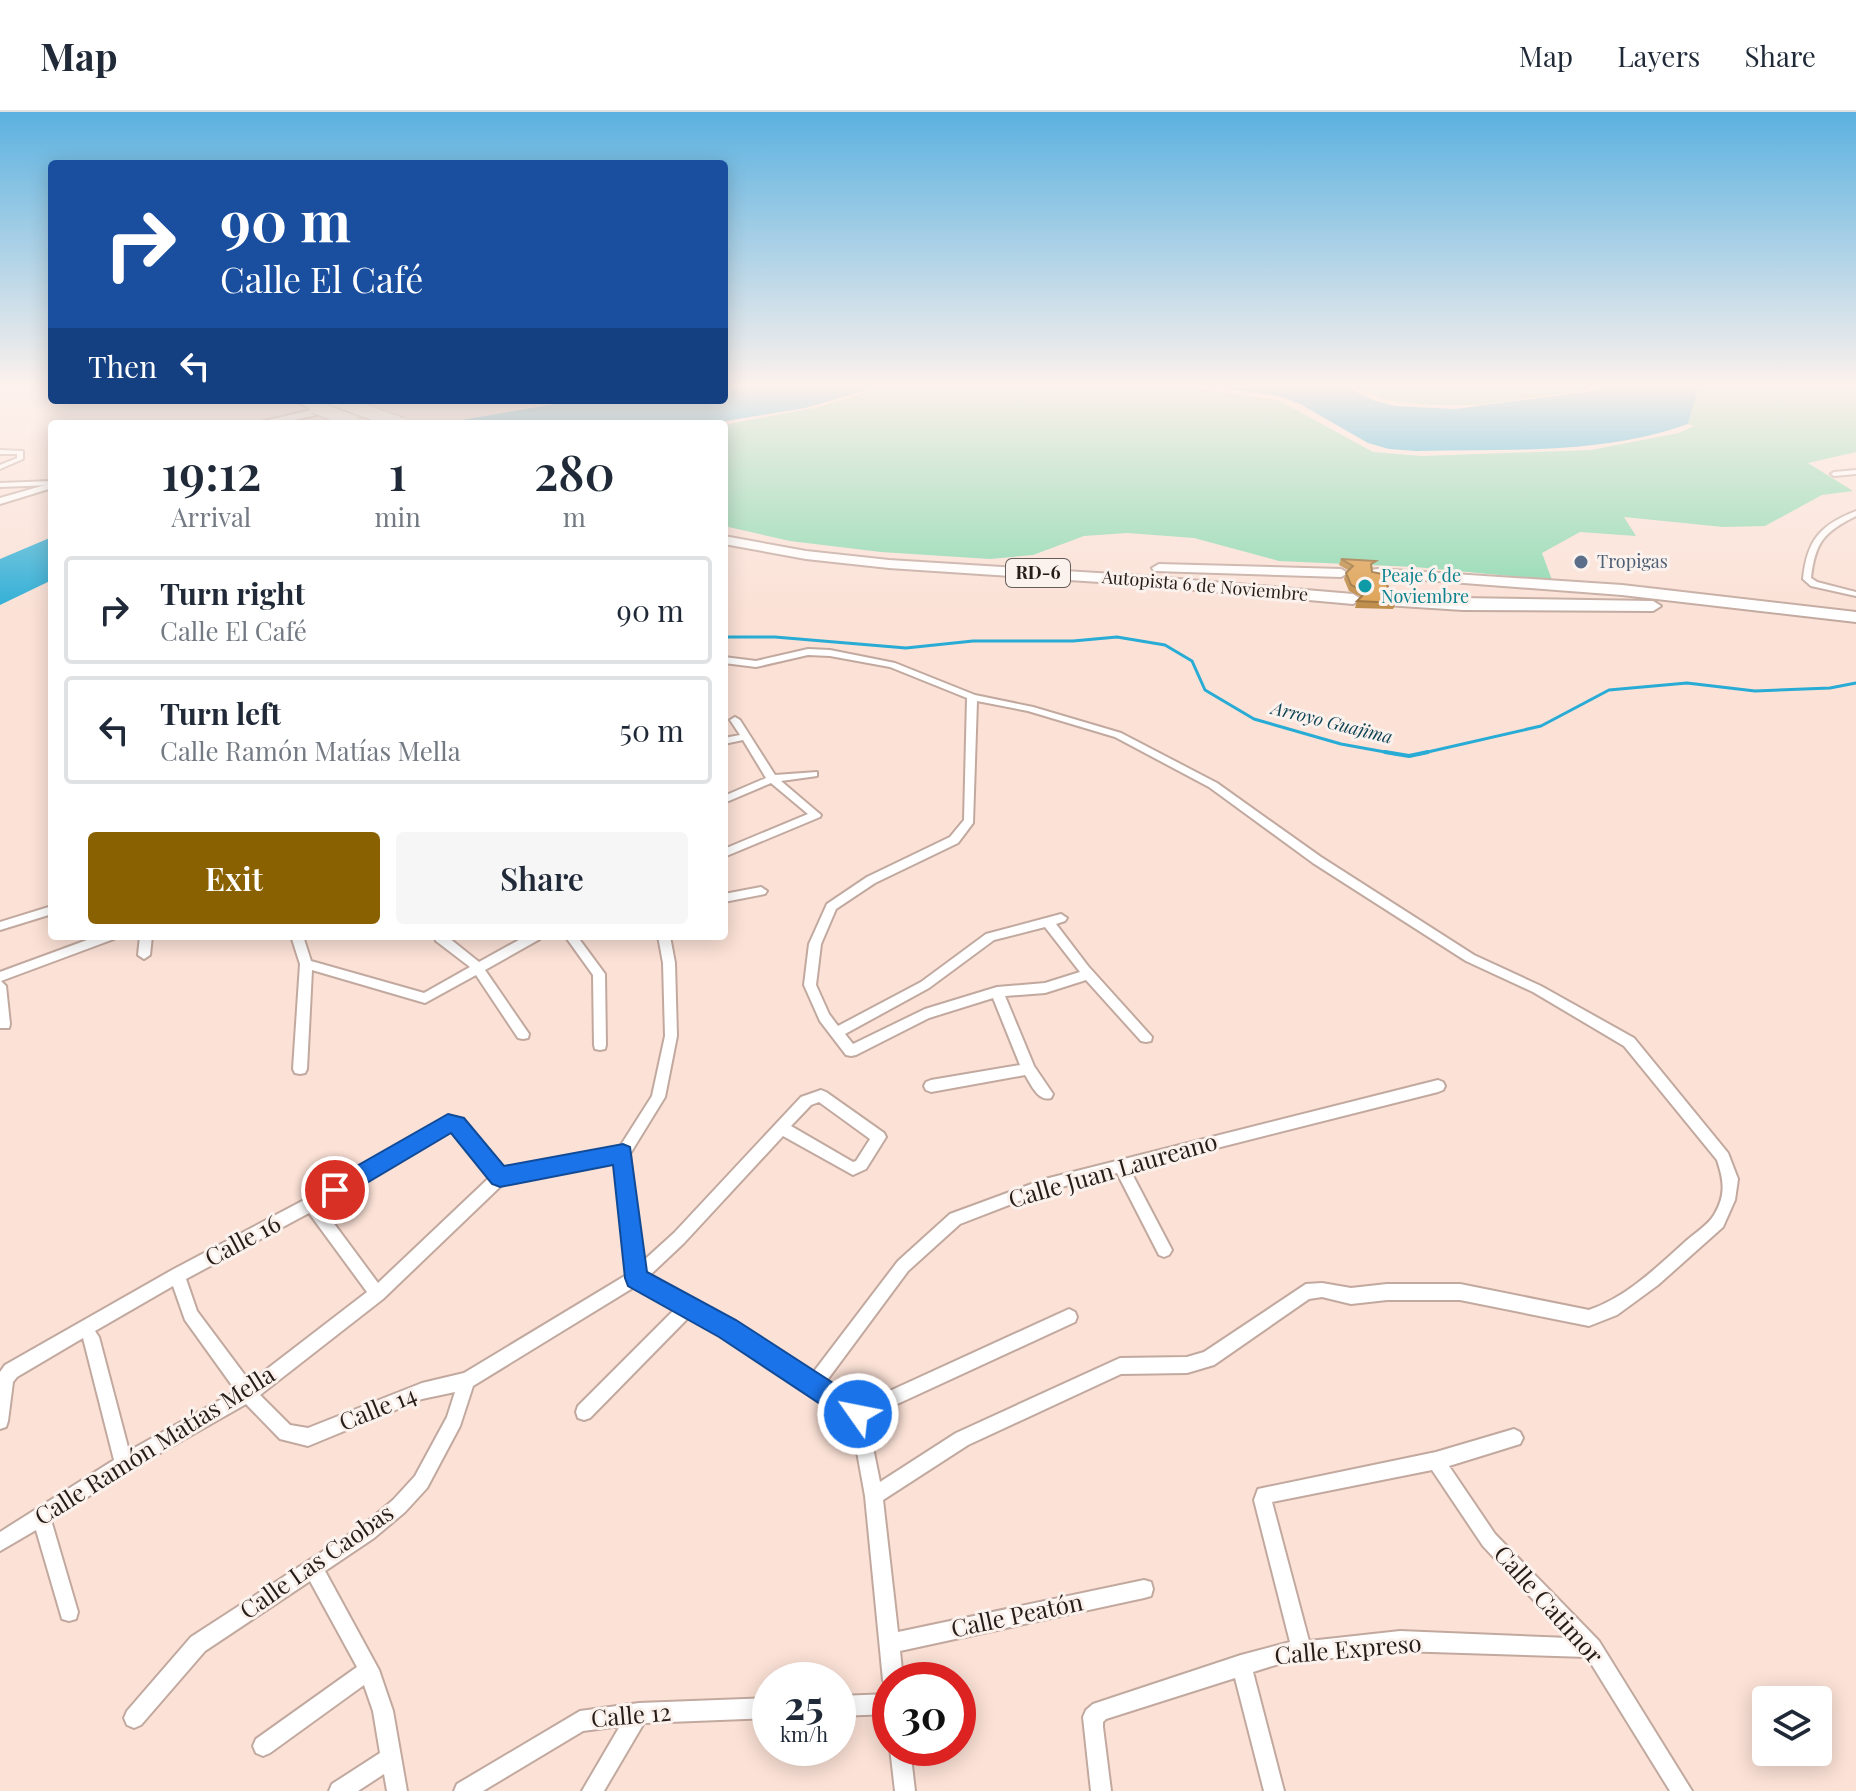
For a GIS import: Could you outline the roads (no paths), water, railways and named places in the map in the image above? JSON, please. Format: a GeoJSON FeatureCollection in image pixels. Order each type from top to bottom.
{"type":"FeatureCollection","features":[{"type":"Feature","properties":{"kind":"highway","name":"Autopista 6 de Noviembre"},"geometry":{"type":"LineString","coordinates":[[728,531],[835,550],[949,560],[1341,573]]}},
{"type":"Feature","properties":{"kind":"highway","name":"Autopista 6 de Noviembre"},"geometry":{"type":"LineString","coordinates":[[728,541],[813,557],[887,564],[1095,577],[1353,599]]}},
{"type":"Feature","properties":{"kind":"highway"},"geometry":{"type":"LineString","coordinates":[[1377,573],[1587,587],[1756,603],[1856,617]]}},
{"type":"Feature","properties":{"kind":"highway"},"geometry":{"type":"LineString","coordinates":[[1587,587],[1596,605]]}},
{"type":"Feature","properties":{"kind":"highway"},"geometry":{"type":"LineString","coordinates":[[1390,602],[1724,609],[1856,625]]}},
{"type":"Feature","properties":{"kind":"street"},"geometry":{"type":"LineString","coordinates":[[1834,474],[1856,472]]}},
{"type":"Feature","properties":{"kind":"street"},"geometry":{"type":"LineString","coordinates":[[0,485],[48,484]]}},
{"type":"Feature","properties":{"kind":"street"},"geometry":{"type":"LineString","coordinates":[[0,501],[48,485]]}},
{"type":"Feature","properties":{"kind":"street"},"geometry":{"type":"LineString","coordinates":[[1856,513],[1833,524],[1810,548],[1807,579],[1814,584],[1856,594]]}},
{"type":"Feature","properties":{"kind":"street"},"geometry":{"type":"LineString","coordinates":[[728,660],[756,664],[808,652],[830,653],[892,665],[972,697],[1030,709],[1118,735],[1213,785],[1317,860],[1470,958],[1537,989],[1629,1042],[1723,1157],[1731,1179],[1728,1200],[1718,1222],[1653,1280],[1611,1310],[1589,1318],[1460,1292],[1387,1292],[1351,1296],[1322,1290],[1306,1292],[1208,1359],[1187,1365],[1120,1366],[962,1439],[874,1496]]}},
{"type":"Feature","properties":{"kind":"street"},"geometry":{"type":"LineString","coordinates":[[972,697],[969,821],[954,840],[871,880],[831,907],[815,944],[810,985],[824,1017],[851,1051],[925,1014],[997,992],[1045,988],[1089,974]]}},
{"type":"Feature","properties":{"kind":"street"},"geometry":{"type":"LineString","coordinates":[[728,851],[816,815],[772,779],[735,720]]}},
{"type":"Feature","properties":{"kind":"street"},"geometry":{"type":"LineString","coordinates":[[728,740],[744,737]]}},
{"type":"Feature","properties":{"kind":"street"},"geometry":{"type":"LineString","coordinates":[[728,798],[772,779],[813,774]]}},
{"type":"Feature","properties":{"kind":"street"},"geometry":{"type":"LineString","coordinates":[[728,897],[761,891]]}},
{"type":"Feature","properties":{"kind":"street"},"geometry":{"type":"LineString","coordinates":[[0,926],[48,911]]}},
{"type":"Feature","properties":{"kind":"street"},"geometry":{"type":"LineString","coordinates":[[836,1033],[925,985],[990,937],[1054,920],[1089,974],[1146,1037]]}},
{"type":"Feature","properties":{"kind":"street"},"geometry":{"type":"LineString","coordinates":[[0,977],[99,940]]}},
{"type":"Feature","properties":{"kind":"street"},"geometry":{"type":"LineString","coordinates":[[144,955],[146,940]]}},
{"type":"Feature","properties":{"kind":"street"},"geometry":{"type":"LineString","coordinates":[[298,940],[306,964],[300,1069]]}},
{"type":"Feature","properties":{"kind":"street"},"geometry":{"type":"LineString","coordinates":[[443,940],[473,962],[523,1034]]}},
{"type":"Feature","properties":{"kind":"street"},"geometry":{"type":"LineString","coordinates":[[306,964],[425,998],[529,940]]}},
{"type":"Feature","properties":{"kind":"street"},"geometry":{"type":"LineString","coordinates":[[574,940],[599,974],[600,1045]]}},
{"type":"Feature","properties":{"kind":"street"},"geometry":{"type":"LineString","coordinates":[[665,940],[669,963],[671,1036],[658,1097],[623,1153],[636,1278],[688,1307],[858,1414],[874,1496],[892,1662]]}},
{"type":"Feature","properties":{"kind":"street"},"geometry":{"type":"LineString","coordinates":[[0,986],[4,1024]]}},
{"type":"Feature","properties":{"kind":"street"},"geometry":{"type":"LineString","coordinates":[[997,992],[1028,1069],[1046,1094]]}},
{"type":"Feature","properties":{"kind":"street"},"geometry":{"type":"LineString","coordinates":[[931,1086],[1028,1069]]}},
{"type":"Feature","properties":{"kind":"street","name":"Calle Juan Laureano"},"geometry":{"type":"LineString","coordinates":[[814,1385],[903,1266],[955,1219],[1045,1185],[1438,1086]]}},
{"type":"Feature","properties":{"kind":"street","name":"Calle 14"},"geometry":{"type":"LineString","coordinates":[[177,1275],[191,1315],[248,1394],[286,1433],[308,1437],[422,1391],[467,1381],[636,1278],[806,1101],[821,1096],[879,1137],[861,1165],[853,1169],[782,1128]]}},
{"type":"Feature","properties":{"kind":"street","name":"Calle 16"},"geometry":{"type":"LineString","coordinates":[[0,1421],[5,1379],[11,1371],[177,1275],[311,1204],[448,1123],[456,1124],[500,1177]]}},
{"type":"Feature","properties":{"kind":"street"},"geometry":{"type":"LineString","coordinates":[[500,1177],[623,1153]]}},
{"type":"Feature","properties":{"kind":"street"},"geometry":{"type":"LineString","coordinates":[[1121,1166],[1164,1250]]}},
{"type":"Feature","properties":{"kind":"street","name":"Calle Ramón Matías Mella"},"geometry":{"type":"LineString","coordinates":[[1,1542],[124,1464],[248,1394],[377,1294],[500,1177]]}},
{"type":"Feature","properties":{"kind":"street"},"geometry":{"type":"LineString","coordinates":[[311,1204],[377,1294]]}},
{"type":"Feature","properties":{"kind":"street"},"geometry":{"type":"LineString","coordinates":[[584,1412],[688,1307]]}},
{"type":"Feature","properties":{"kind":"street"},"geometry":{"type":"LineString","coordinates":[[858,1414],[1069,1317]]}},
{"type":"Feature","properties":{"kind":"street"},"geometry":{"type":"LineString","coordinates":[[91,1337],[124,1464]]}},
{"type":"Feature","properties":{"kind":"street","name":"Calle Las Caobas"},"geometry":{"type":"LineString","coordinates":[[134,1718],[198,1644],[368,1532],[399,1506],[421,1482],[454,1420],[467,1381]]}},
{"type":"Feature","properties":{"kind":"street"},"geometry":{"type":"LineString","coordinates":[[1302,1651],[1264,1495],[1436,1461],[1514,1438]]}},
{"type":"Feature","properties":{"kind":"street","name":"Calle Catimor"},"geometry":{"type":"LineString","coordinates":[[1436,1461],[1489,1540],[1592,1648],[1682,1791]]}},
{"type":"Feature","properties":{"kind":"street"},"geometry":{"type":"LineString","coordinates":[[41,1517],[69,1612]]}},
{"type":"Feature","properties":{"kind":"street"},"geometry":{"type":"LineString","coordinates":[[313,1568],[369,1670],[383,1711],[397,1791]]}},
{"type":"Feature","properties":{"kind":"street","name":"Calle Peatón"},"geometry":{"type":"LineString","coordinates":[[890,1643],[1144,1589]]}},
{"type":"Feature","properties":{"kind":"street","name":"Calle Expreso"},"geometry":{"type":"LineString","coordinates":[[1101,1791],[1093,1727],[1093,1717],[1100,1711],[1282,1653],[1400,1641],[1592,1648]]}},
{"type":"Feature","properties":{"kind":"street"},"geometry":{"type":"LineString","coordinates":[[1241,1665],[1274,1791]]}},
{"type":"Feature","properties":{"kind":"street"},"geometry":{"type":"LineString","coordinates":[[263,1746],[369,1670]]}},
{"type":"Feature","properties":{"kind":"street","name":"Calle 12"},"geometry":{"type":"LineString","coordinates":[[464,1791],[580,1721],[639,1713],[752,1709]]}},
{"type":"Feature","properties":{"kind":"street"},"geometry":{"type":"LineString","coordinates":[[592,1791],[639,1713]]}},
{"type":"Feature","properties":{"kind":"street"},"geometry":{"type":"LineString","coordinates":[[339,1791],[391,1758]]}},
{"type":"Feature","properties":{"kind":"street"},"geometry":{"type":"LineString","coordinates":[[902,1766],[905,1791]]}},
{"type":"Feature","properties":{"kind":"water"},"geometry":{"type":"Polygon","coordinates":[[[48,539],[48,582],[0,605],[0,559],[48,539]]]}},
{"type":"Feature","properties":{"kind":"waterway","name":"Arroyo Guajima"},"geometry":{"type":"LineString","coordinates":[[728,637],[775,637],[906,648],[973,641],[1073,641],[1117,637],[1165,645],[1192,661],[1205,690],[1254,719],[1341,744],[1385,752]]}},
{"type":"Feature","properties":{"kind":"waterway","name":"Arroyo Guajima"},"geometry":{"type":"LineString","coordinates":[[1425,753],[1541,726],[1609,690],[1687,683],[1755,691],[1830,688],[1856,683]]}},
{"type":"Feature","properties":{"kind":"waterway","name":"Arroyo Guajima"},"geometry":{"type":"LineString","coordinates":[[1385,752],[1409,756],[1425,753]]}},
{"type":"Feature","properties":{"kind":"waterway","name":"Arroyo Guajima"},"geometry":{"type":"LineString","coordinates":[[1385,752],[1396,754]]}},
{"type":"Feature","properties":{"kind":"waterway","name":"Arroyo Guajima"},"geometry":{"type":"LineString","coordinates":[[1419,754],[1425,753]]}},
{"type":"Feature","properties":{"kind":"place","name":"Tropigas"},"geometry":{"type":"Point","coordinates":[1581,562]}},
{"type":"Feature","properties":{"kind":"place","name":"Peaje 6 de Noviembre"},"geometry":{"type":"Point","coordinates":[1365,586]}}]}
